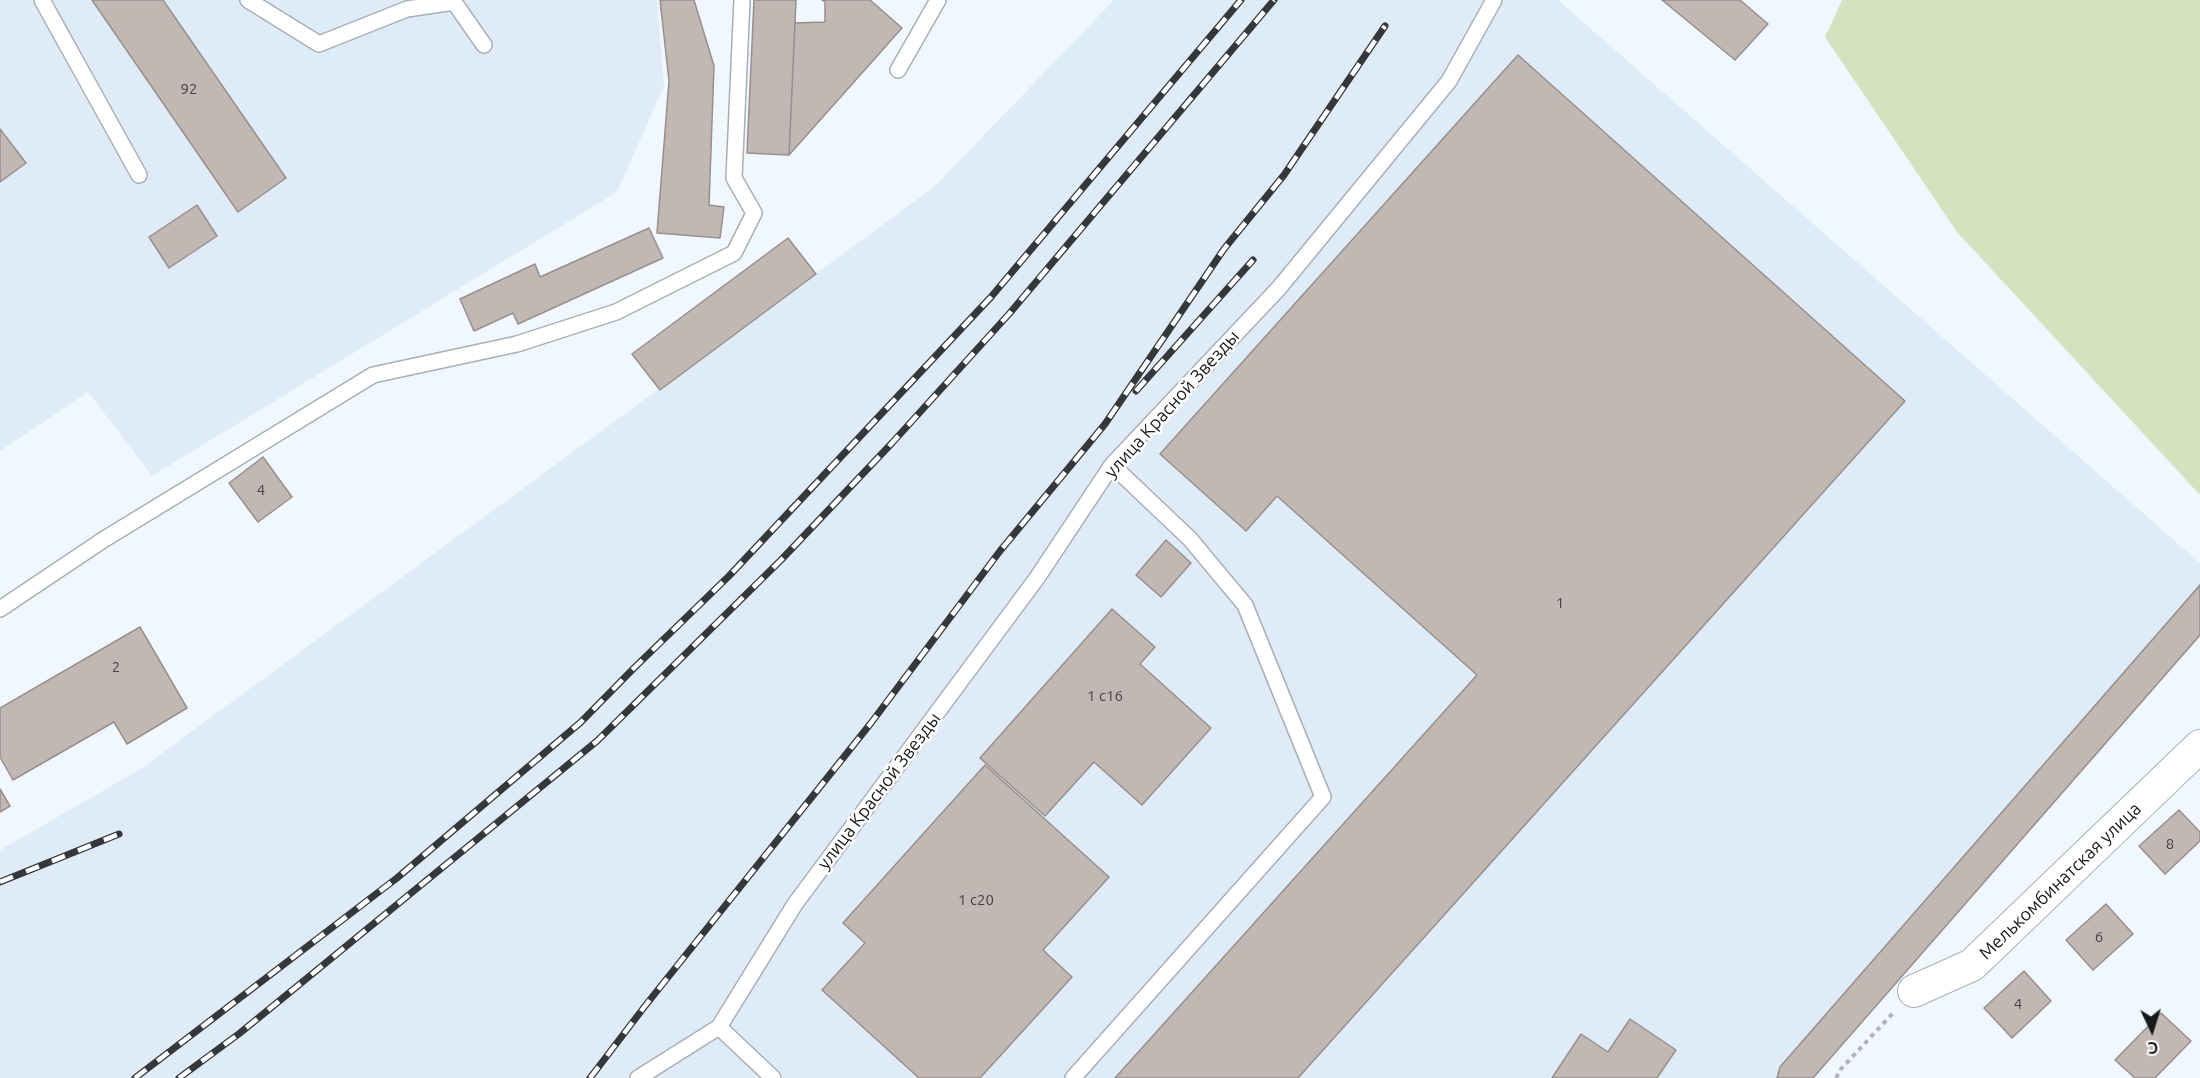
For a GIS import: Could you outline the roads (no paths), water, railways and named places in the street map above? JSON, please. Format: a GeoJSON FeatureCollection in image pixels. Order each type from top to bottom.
{"type":"FeatureCollection","features":[{"type":"Feature","properties":{"kind":"street","name":"Мелькомбинатская улица"},"geometry":{"type":"LineString","coordinates":[[1914,991],[1972,965],[2200,746]]}},
{"type":"Feature","properties":{"kind":"lane"},"geometry":{"type":"LineString","coordinates":[[42,0],[139,175]]}},
{"type":"Feature","properties":{"kind":"lane"},"geometry":{"type":"LineString","coordinates":[[248,0],[319,44],[407,9],[454,2],[484,45]]}},
{"type":"Feature","properties":{"kind":"lane"},"geometry":{"type":"LineString","coordinates":[[0,609],[103,540],[373,375],[517,344],[616,312],[734,253],[754,213],[734,178],[742,0]]}},
{"type":"Feature","properties":{"kind":"lane"},"geometry":{"type":"LineString","coordinates":[[898,70],[938,0]]}},
{"type":"Feature","properties":{"kind":"lane","name":"улица Красной Звезды"},"geometry":{"type":"LineString","coordinates":[[719,1027],[795,904],[1036,578],[1112,465],[1279,288],[1420,117],[1449,81],[1494,0]]}},
{"type":"Feature","properties":{"kind":"lane"},"geometry":{"type":"LineString","coordinates":[[1073,1078],[1323,797],[1245,605],[1190,539],[1112,465]]}},
{"type":"Feature","properties":{"kind":"lane"},"geometry":{"type":"LineString","coordinates":[[638,1078],[719,1027],[773,1078]]}},
{"type":"Feature","properties":{"kind":"railway"},"geometry":{"type":"LineString","coordinates":[[135,1078],[397,878],[581,722],[729,576],[991,297],[1241,0]]}},
{"type":"Feature","properties":{"kind":"railway"},"geometry":{"type":"LineString","coordinates":[[179,1078],[240,1033],[597,741],[781,560],[892,443],[1009,314],[1274,0]]}},
{"type":"Feature","properties":{"kind":"railway"},"geometry":{"type":"LineString","coordinates":[[590,1078],[871,723],[1000,551],[1105,424],[1224,249],[1284,175],[1385,26]]}},
{"type":"Feature","properties":{"kind":"railway"},"geometry":{"type":"LineString","coordinates":[[1136,391],[1253,260]]}},
{"type":"Feature","properties":{"kind":"railway"},"geometry":{"type":"LineString","coordinates":[[0,882],[119,834]]}}]}
